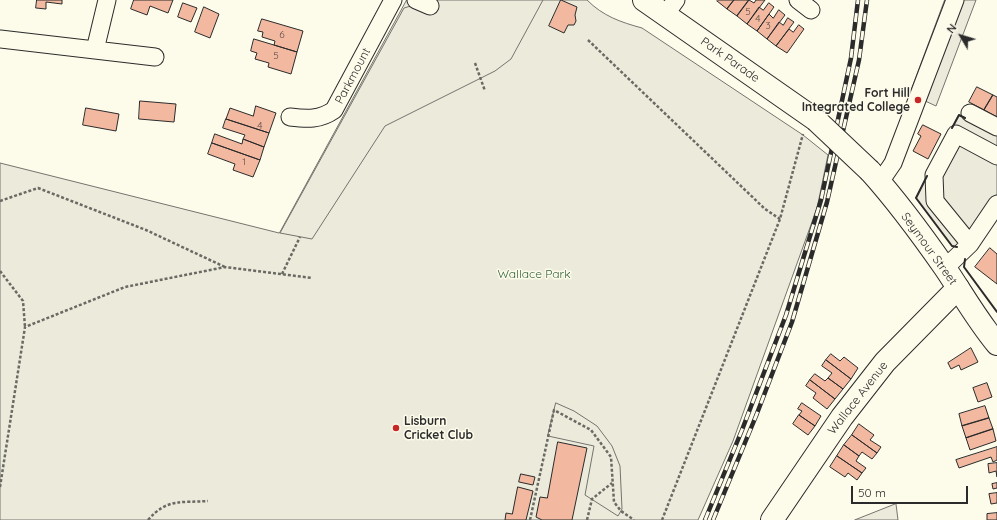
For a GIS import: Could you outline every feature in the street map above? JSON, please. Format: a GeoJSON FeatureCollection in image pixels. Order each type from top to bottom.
{"type":"FeatureCollection","features":[{"type":"Feature","properties":{"kind":"main road","name":"Park Parade"},"geometry":{"type":"LineString","coordinates":[[644,0],[670,7],[812,118],[875,177]]}},
{"type":"Feature","properties":{"kind":"main road","name":"Seymour Street"},"geometry":{"type":"LineString","coordinates":[[875,177],[945,268],[991,337],[997,359]]}},
{"type":"Feature","properties":{"kind":"main road","name":"Wallace Avenue"},"geometry":{"type":"LineString","coordinates":[[772,520],[842,417],[880,368],[958,288]]}},
{"type":"Feature","properties":{"kind":"street"},"geometry":{"type":"LineString","coordinates":[[95,50],[107,0]]}},
{"type":"Feature","properties":{"kind":"street","name":"Parkmount"},"geometry":{"type":"LineString","coordinates":[[290,118],[312,120],[326,116],[334,110],[394,0]]}},
{"type":"Feature","properties":{"kind":"street"},"geometry":{"type":"LineString","coordinates":[[875,177],[893,162],[955,0]]}},
{"type":"Feature","properties":{"kind":"street"},"geometry":{"type":"LineString","coordinates":[[0,39],[155,56]]}},
{"type":"Feature","properties":{"kind":"street"},"geometry":{"type":"LineString","coordinates":[[970,113],[997,128]]}},
{"type":"Feature","properties":{"kind":"street"},"geometry":{"type":"LineString","coordinates":[[970,244],[935,201],[934,175],[956,134],[997,156]]}},
{"type":"Feature","properties":{"kind":"street"},"geometry":{"type":"LineString","coordinates":[[945,268],[970,244],[997,204]]}},
{"type":"Feature","properties":{"kind":"path"},"geometry":{"type":"LineString","coordinates":[[588,40],[765,209],[780,219]]}},
{"type":"Feature","properties":{"kind":"path"},"geometry":{"type":"LineString","coordinates":[[475,64],[485,91]]}},
{"type":"Feature","properties":{"kind":"path"},"geometry":{"type":"LineString","coordinates":[[662,520],[780,219],[812,118]]}},
{"type":"Feature","properties":{"kind":"path"},"geometry":{"type":"LineString","coordinates":[[0,201],[38,188],[146,230],[225,268]]}},
{"type":"Feature","properties":{"kind":"path"},"geometry":{"type":"LineString","coordinates":[[282,274],[300,237]]}},
{"type":"Feature","properties":{"kind":"path"},"geometry":{"type":"LineString","coordinates":[[25,327],[125,287],[225,268],[312,278]]}},
{"type":"Feature","properties":{"kind":"path"},"geometry":{"type":"LineString","coordinates":[[0,270],[23,301],[25,327],[0,487]]}},
{"type":"Feature","properties":{"kind":"path"},"geometry":{"type":"LineString","coordinates":[[530,520],[554,410],[591,430],[610,457],[614,502],[621,511],[634,520]]}},
{"type":"Feature","properties":{"kind":"path"},"geometry":{"type":"LineString","coordinates":[[587,520],[592,499],[613,483]]}},
{"type":"Feature","properties":{"kind":"path"},"geometry":{"type":"LineString","coordinates":[[148,520],[157,509],[168,503],[208,501]]}},
{"type":"Feature","properties":{"kind":"green space","name":"Wallace Park"},"geometry":{"type":"Polygon","coordinates":[[[407,0],[587,0],[593,6],[612,18],[642,28],[803,135],[828,155],[817,208],[733,441],[698,520],[0,520],[0,163],[279,233],[407,0]]]}},
{"type":"Feature","properties":{"kind":"shaded area"},"geometry":{"type":"Polygon","coordinates":[[[422,0],[543,0],[511,59],[495,71],[385,126],[312,239],[280,233],[404,8],[421,3],[422,0]]]}},
{"type":"Feature","properties":{"kind":"shaded area"},"geometry":{"type":"Polygon","coordinates":[[[945,0],[976,0],[936,106],[910,94],[945,0]]]}},
{"type":"Feature","properties":{"kind":"shaded area"},"geometry":{"type":"Polygon","coordinates":[[[959,115],[997,135],[997,211],[957,247],[952,246],[916,198],[959,115]]]}},
{"type":"Feature","properties":{"kind":"shaded area"},"geometry":{"type":"Polygon","coordinates":[[[556,403],[574,411],[597,426],[612,446],[620,466],[622,509],[618,516],[585,495],[594,446],[548,436],[556,403]]]}},
{"type":"Feature","properties":{"kind":"shaded area"},"geometry":{"type":"Polygon","coordinates":[[[896,504],[898,520],[855,520],[896,504]]]}},
{"type":"Feature","properties":{"kind":"building"},"geometry":{"type":"Polygon","coordinates":[[[37,0],[62,0],[62,4],[46,2],[46,9],[36,8],[37,0]]]}},
{"type":"Feature","properties":{"kind":"building"},"geometry":{"type":"Polygon","coordinates":[[[134,0],[173,0],[168,13],[150,6],[147,15],[131,9],[134,0]]]}},
{"type":"Feature","properties":{"kind":"building"},"geometry":{"type":"Polygon","coordinates":[[[561,0],[577,7],[575,15],[576,21],[574,25],[568,25],[564,33],[549,26],[561,0]]]}},
{"type":"Feature","properties":{"kind":"building"},"geometry":{"type":"Polygon","coordinates":[[[734,0],[727,9],[717,1],[734,0]]]}},
{"type":"Feature","properties":{"kind":"building"},"geometry":{"type":"Polygon","coordinates":[[[734,0],[749,0],[737,16],[727,9],[734,0]]]}},
{"type":"Feature","properties":{"kind":"building"},"geometry":{"type":"Polygon","coordinates":[[[749,0],[754,3],[756,0],[765,0],[747,24],[737,16],[749,0]]]}},
{"type":"Feature","properties":{"kind":"building"},"geometry":{"type":"Polygon","coordinates":[[[183,3],[197,8],[191,22],[178,17],[183,3]]]}},
{"type":"Feature","properties":{"kind":"building"},"geometry":{"type":"Polygon","coordinates":[[[769,3],[774,7],[757,31],[747,24],[759,7],[763,10],[769,3]]]}},
{"type":"Feature","properties":{"kind":"building"},"geometry":{"type":"Polygon","coordinates":[[[204,7],[219,14],[210,38],[195,32],[204,7]]]}},
{"type":"Feature","properties":{"kind":"building"},"geometry":{"type":"Polygon","coordinates":[[[779,10],[785,15],[767,39],[757,31],[769,14],[773,18],[779,10]]]}},
{"type":"Feature","properties":{"kind":"building"},"geometry":{"type":"Polygon","coordinates":[[[788,18],[794,22],[776,46],[767,39],[779,22],[783,25],[788,18]]]}},
{"type":"Feature","properties":{"kind":"building"},"geometry":{"type":"Polygon","coordinates":[[[262,19],[303,31],[297,52],[274,45],[275,41],[262,37],[263,32],[258,31],[262,19]]]}},
{"type":"Feature","properties":{"kind":"building"},"geometry":{"type":"Polygon","coordinates":[[[799,25],[804,29],[787,53],[776,46],[789,29],[793,32],[799,25]]]}},
{"type":"Feature","properties":{"kind":"building"},"geometry":{"type":"Polygon","coordinates":[[[254,39],[297,52],[291,74],[268,67],[269,63],[255,59],[257,53],[251,51],[254,39]]]}},
{"type":"Feature","properties":{"kind":"building"},"geometry":{"type":"Polygon","coordinates":[[[977,87],[993,95],[984,110],[969,102],[977,87]]]}},
{"type":"Feature","properties":{"kind":"building"},"geometry":{"type":"Polygon","coordinates":[[[993,95],[997,97],[997,117],[984,110],[993,95]]]}},
{"type":"Feature","properties":{"kind":"building"},"geometry":{"type":"Polygon","coordinates":[[[140,101],[176,104],[174,122],[139,119],[140,101]]]}},
{"type":"Feature","properties":{"kind":"building"},"geometry":{"type":"Polygon","coordinates":[[[256,106],[276,113],[269,133],[226,119],[230,108],[253,116],[256,106]]]}},
{"type":"Feature","properties":{"kind":"building"},"geometry":{"type":"Polygon","coordinates":[[[86,108],[119,114],[116,131],[83,125],[86,108]]]}},
{"type":"Feature","properties":{"kind":"building"},"geometry":{"type":"Polygon","coordinates":[[[226,119],[269,133],[264,147],[243,139],[245,135],[223,128],[226,119]]]}},
{"type":"Feature","properties":{"kind":"building"},"geometry":{"type":"Polygon","coordinates":[[[923,125],[941,134],[928,159],[913,151],[921,136],[918,134],[923,125]]]}},
{"type":"Feature","properties":{"kind":"building"},"geometry":{"type":"Polygon","coordinates":[[[215,134],[242,144],[243,139],[264,147],[260,160],[212,143],[215,134]]]}},
{"type":"Feature","properties":{"kind":"building"},"geometry":{"type":"Polygon","coordinates":[[[212,143],[260,160],[253,177],[233,170],[235,164],[208,154],[212,143]]]}},
{"type":"Feature","properties":{"kind":"building"},"geometry":{"type":"Polygon","coordinates":[[[990,248],[997,254],[997,284],[975,267],[990,248]]]}},
{"type":"Feature","properties":{"kind":"building"},"geometry":{"type":"Polygon","coordinates":[[[971,348],[978,362],[961,370],[959,365],[951,369],[948,363],[971,348]]]}},
{"type":"Feature","properties":{"kind":"building"},"geometry":{"type":"Polygon","coordinates":[[[831,354],[840,361],[844,357],[858,368],[851,379],[826,360],[831,354]]]}},
{"type":"Feature","properties":{"kind":"building"},"geometry":{"type":"Polygon","coordinates":[[[826,360],[851,379],[843,389],[828,378],[832,373],[822,366],[826,360]]]}},
{"type":"Feature","properties":{"kind":"building"},"geometry":{"type":"Polygon","coordinates":[[[815,374],[825,381],[828,378],[843,389],[835,399],[810,380],[815,374]]]}},
{"type":"Feature","properties":{"kind":"building"},"geometry":{"type":"Polygon","coordinates":[[[810,380],[835,399],[827,409],[813,398],[816,393],[806,386],[810,380]]]}},
{"type":"Feature","properties":{"kind":"building"},"geometry":{"type":"Polygon","coordinates":[[[987,383],[992,397],[978,402],[973,388],[987,383]]]}},
{"type":"Feature","properties":{"kind":"building"},"geometry":{"type":"Polygon","coordinates":[[[802,403],[821,416],[815,426],[799,415],[802,411],[798,409],[802,403]]]}},
{"type":"Feature","properties":{"kind":"building"},"geometry":{"type":"Polygon","coordinates":[[[985,406],[989,418],[962,426],[959,414],[985,406]]]}},
{"type":"Feature","properties":{"kind":"building"},"geometry":{"type":"Polygon","coordinates":[[[799,415],[815,426],[808,435],[793,424],[799,415]]]}},
{"type":"Feature","properties":{"kind":"building"},"geometry":{"type":"Polygon","coordinates":[[[989,418],[993,429],[966,438],[962,426],[989,418]]]}},
{"type":"Feature","properties":{"kind":"building"},"geometry":{"type":"Polygon","coordinates":[[[859,424],[874,435],[870,440],[881,447],[877,453],[852,435],[859,424]]]}},
{"type":"Feature","properties":{"kind":"building"},"geometry":{"type":"Polygon","coordinates":[[[993,429],[996,441],[970,450],[966,438],[993,429]]]}},
{"type":"Feature","properties":{"kind":"building"},"geometry":{"type":"Polygon","coordinates":[[[852,435],[877,453],[872,459],[862,452],[859,456],[844,445],[852,435]]]}},
{"type":"Feature","properties":{"kind":"building"},"geometry":{"type":"Polygon","coordinates":[[[558,442],[587,448],[572,520],[542,520],[536,517],[540,497],[547,498],[558,442]]]}},
{"type":"Feature","properties":{"kind":"building"},"geometry":{"type":"Polygon","coordinates":[[[844,445],[859,456],[856,461],[866,468],[862,473],[837,456],[844,445]]]}},
{"type":"Feature","properties":{"kind":"building"},"geometry":{"type":"Polygon","coordinates":[[[997,447],[997,460],[993,462],[991,457],[959,468],[956,460],[997,447]]]}},
{"type":"Feature","properties":{"kind":"building"},"geometry":{"type":"Polygon","coordinates":[[[837,456],[862,473],[857,480],[848,473],[845,477],[830,467],[837,456]]]}},
{"type":"Feature","properties":{"kind":"building"},"geometry":{"type":"Polygon","coordinates":[[[997,463],[997,477],[996,471],[989,473],[988,464],[997,463]]]}},
{"type":"Feature","properties":{"kind":"building"},"geometry":{"type":"Polygon","coordinates":[[[521,474],[535,477],[533,485],[519,482],[521,474]]]}},
{"type":"Feature","properties":{"kind":"building"},"geometry":{"type":"Polygon","coordinates":[[[997,483],[997,488],[993,489],[992,484],[997,483]]]}},
{"type":"Feature","properties":{"kind":"building"},"geometry":{"type":"Polygon","coordinates":[[[518,487],[533,491],[526,520],[505,520],[506,513],[512,514],[518,487]]]}},
{"type":"Feature","properties":{"kind":"building"},"geometry":{"type":"Polygon","coordinates":[[[997,493],[997,503],[991,504],[989,494],[997,493]]]}},
{"type":"Feature","properties":{"kind":"building"},"geometry":{"type":"Polygon","coordinates":[[[997,513],[997,520],[987,520],[987,514],[997,513]]]}},
{"type":"Feature","properties":{"kind":"railway"},"geometry":{"type":"LineString","coordinates":[[705,520],[742,430],[786,315],[821,200],[851,58],[858,0]]}},
{"type":"Feature","properties":{"kind":"railway"},"geometry":{"type":"LineString","coordinates":[[713,520],[756,416],[792,322],[827,202],[859,60],[867,0]]}},
{"type":"Feature","properties":{"kind":"wall"},"geometry":{"type":"LineString","coordinates":[[952,128],[959,115],[965,118]]}},
{"type":"Feature","properties":{"kind":"wall"},"geometry":{"type":"LineString","coordinates":[[927,176],[916,198],[952,246],[957,247]]}},
{"type":"Feature","properties":{"kind":"wall"},"geometry":{"type":"LineString","coordinates":[[965,259],[964,267],[997,312]]}},
{"type":"Feature","properties":{"kind":"place","name":"Fort Hill Integrated College"},"geometry":{"type":"Point","coordinates":[918,100]}},
{"type":"Feature","properties":{"kind":"place","name":"Lisburn Cricket Club"},"geometry":{"type":"Point","coordinates":[396,428]}}]}
